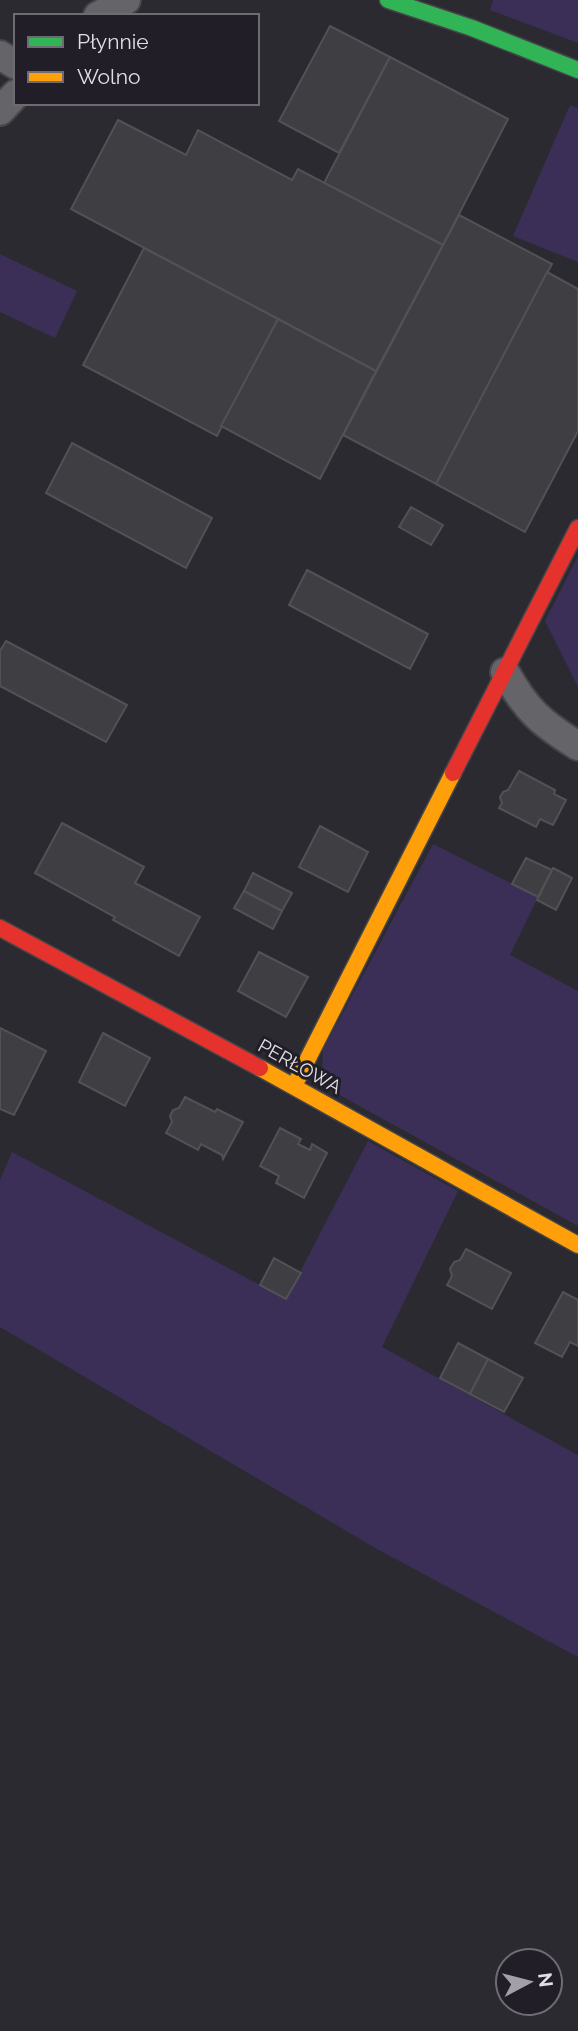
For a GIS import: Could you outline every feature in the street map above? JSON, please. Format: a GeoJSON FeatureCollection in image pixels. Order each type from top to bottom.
{"type":"FeatureCollection","features":[{"type":"Feature","properties":{"kind":"street"},"geometry":{"type":"LineString","coordinates":[[102,14],[126,0]]}},
{"type":"Feature","properties":{"kind":"street"},"geometry":{"type":"LineString","coordinates":[[388,0],[472,28],[578,70]]}},
{"type":"Feature","properties":{"kind":"street"},"geometry":{"type":"LineString","coordinates":[[0,111],[14,96]]}},
{"type":"Feature","properties":{"kind":"street"},"geometry":{"type":"LineString","coordinates":[[294,1086],[578,528]]}},
{"type":"Feature","properties":{"kind":"street"},"geometry":{"type":"LineString","coordinates":[[505,672],[526,707],[554,731],[578,746]]}},
{"type":"Feature","properties":{"kind":"street","name":"PERŁOWA"},"geometry":{"type":"LineString","coordinates":[[0,928],[294,1086],[578,1245]]}},
{"type":"Feature","properties":{"kind":"shaded area"},"geometry":{"type":"Polygon","coordinates":[[[493,0],[578,0],[578,43],[490,10],[493,0]]]}},
{"type":"Feature","properties":{"kind":"shaded area"},"geometry":{"type":"Polygon","coordinates":[[[570,105],[578,108],[578,262],[513,236],[570,105]]]}},
{"type":"Feature","properties":{"kind":"shaded area"},"geometry":{"type":"Polygon","coordinates":[[[0,254],[77,291],[55,338],[0,312],[0,254]]]}},
{"type":"Feature","properties":{"kind":"shaded area"},"geometry":{"type":"Polygon","coordinates":[[[578,556],[578,687],[545,621],[578,556]]]}},
{"type":"Feature","properties":{"kind":"shaded area"},"geometry":{"type":"Polygon","coordinates":[[[433,844],[538,897],[510,955],[578,991],[578,1226],[334,1092],[322,1073],[323,1050],[433,844]]]}},
{"type":"Feature","properties":{"kind":"shaded area"},"geometry":{"type":"Polygon","coordinates":[[[368,1141],[458,1191],[382,1347],[578,1455],[578,1657],[377,1549],[0,1327],[0,1180],[12,1152],[286,1299],[368,1141]]]}},
{"type":"Feature","properties":{"kind":"building"},"geometry":{"type":"Polygon","coordinates":[[[330,26],[390,57],[339,153],[279,121],[330,26]]]}},
{"type":"Feature","properties":{"kind":"building"},"geometry":{"type":"Polygon","coordinates":[[[390,57],[508,119],[443,245],[324,183],[390,57]]]}},
{"type":"Feature","properties":{"kind":"building"},"geometry":{"type":"Polygon","coordinates":[[[118,120],[186,155],[198,130],[292,180],[298,169],[443,245],[376,371],[71,209],[118,120]]]}},
{"type":"Feature","properties":{"kind":"building"},"geometry":{"type":"Polygon","coordinates":[[[459,215],[552,264],[436,484],[343,435],[459,215]]]}},
{"type":"Feature","properties":{"kind":"building"},"geometry":{"type":"Polygon","coordinates":[[[144,248],[278,319],[217,436],[83,365],[144,248]]]}},
{"type":"Feature","properties":{"kind":"building"},"geometry":{"type":"Polygon","coordinates":[[[547,272],[578,289],[578,431],[525,532],[436,484],[547,272]]]}},
{"type":"Feature","properties":{"kind":"building"},"geometry":{"type":"Polygon","coordinates":[[[278,319],[376,371],[320,479],[221,426],[278,319]]]}},
{"type":"Feature","properties":{"kind":"building"},"geometry":{"type":"Polygon","coordinates":[[[72,443],[212,518],[186,568],[46,493],[72,443]]]}},
{"type":"Feature","properties":{"kind":"building"},"geometry":{"type":"Polygon","coordinates":[[[411,507],[443,525],[431,545],[399,527],[411,507]]]}},
{"type":"Feature","properties":{"kind":"building"},"geometry":{"type":"Polygon","coordinates":[[[307,570],[428,634],[410,669],[289,605],[307,570]]]}},
{"type":"Feature","properties":{"kind":"building"},"geometry":{"type":"Polygon","coordinates":[[[6,641],[127,705],[106,742],[0,686],[0,651],[6,641]]]}},
{"type":"Feature","properties":{"kind":"building"},"geometry":{"type":"Polygon","coordinates":[[[519,771],[555,790],[554,794],[566,800],[553,825],[540,819],[536,827],[499,808],[502,803],[500,797],[508,790],[519,771]]]}},
{"type":"Feature","properties":{"kind":"building"},"geometry":{"type":"Polygon","coordinates":[[[62,823],[144,867],[135,883],[200,917],[179,956],[35,873],[62,823]]]}},
{"type":"Feature","properties":{"kind":"building"},"geometry":{"type":"Polygon","coordinates":[[[320,826],[368,852],[348,892],[299,867],[320,826]]]}},
{"type":"Feature","properties":{"kind":"building"},"geometry":{"type":"Polygon","coordinates":[[[526,858],[552,870],[538,897],[512,884],[526,858]]]}},
{"type":"Feature","properties":{"kind":"building"},"geometry":{"type":"Polygon","coordinates":[[[553,868],[572,878],[556,910],[537,900],[553,868]]]}},
{"type":"Feature","properties":{"kind":"building"},"geometry":{"type":"Polygon","coordinates":[[[253,873],[292,893],[282,911],[244,891],[253,873]]]}},
{"type":"Feature","properties":{"kind":"building"},"geometry":{"type":"Polygon","coordinates":[[[244,891],[282,911],[273,929],[234,908],[244,891]]]}},
{"type":"Feature","properties":{"kind":"building"},"geometry":{"type":"Polygon","coordinates":[[[259,952],[308,977],[286,1017],[238,991],[259,952]]]}},
{"type":"Feature","properties":{"kind":"building"},"geometry":{"type":"Polygon","coordinates":[[[0,1028],[46,1051],[14,1115],[0,1109],[0,1028]]]}},
{"type":"Feature","properties":{"kind":"building"},"geometry":{"type":"Polygon","coordinates":[[[103,1033],[150,1058],[125,1106],[79,1082],[103,1033]]]}},
{"type":"Feature","properties":{"kind":"building"},"geometry":{"type":"Polygon","coordinates":[[[185,1097],[243,1122],[223,1159],[222,1155],[201,1144],[198,1150],[166,1133],[172,1122],[170,1116],[173,1110],[179,1108],[185,1097]]]}},
{"type":"Feature","properties":{"kind":"building"},"geometry":{"type":"Polygon","coordinates":[[[280,1128],[301,1139],[298,1144],[310,1150],[312,1144],[327,1153],[304,1198],[276,1183],[279,1176],[260,1166],[280,1128]]]}},
{"type":"Feature","properties":{"kind":"building"},"geometry":{"type":"Polygon","coordinates":[[[466,1249],[511,1273],[492,1309],[447,1285],[452,1276],[450,1269],[454,1262],[460,1260],[466,1249]]]}},
{"type":"Feature","properties":{"kind":"building"},"geometry":{"type":"Polygon","coordinates":[[[274,1258],[301,1273],[286,1299],[260,1285],[274,1258]]]}},
{"type":"Feature","properties":{"kind":"building"},"geometry":{"type":"Polygon","coordinates":[[[563,1292],[578,1300],[578,1346],[570,1342],[562,1357],[535,1343],[563,1292]]]}},
{"type":"Feature","properties":{"kind":"building"},"geometry":{"type":"Polygon","coordinates":[[[458,1343],[488,1359],[470,1394],[440,1378],[458,1343]]]}},
{"type":"Feature","properties":{"kind":"building"},"geometry":{"type":"Polygon","coordinates":[[[488,1359],[523,1378],[504,1412],[470,1394],[488,1359]]]}},
{"type":"Feature","properties":{"kind":"traffic: fast"},"geometry":{"type":"LineString","coordinates":[[388,0],[472,28],[578,70]]}},
{"type":"Feature","properties":{"kind":"traffic: slow"},"geometry":{"type":"LineString","coordinates":[[294,1086],[453,773]]}},
{"type":"Feature","properties":{"kind":"traffic: slow"},"geometry":{"type":"LineString","coordinates":[[260,1068],[578,1245]]}},
{"type":"Feature","properties":{"kind":"traffic: jam"},"geometry":{"type":"LineString","coordinates":[[453,773],[578,528]]}},
{"type":"Feature","properties":{"kind":"traffic: jam"},"geometry":{"type":"LineString","coordinates":[[0,928],[260,1068]]}}]}
